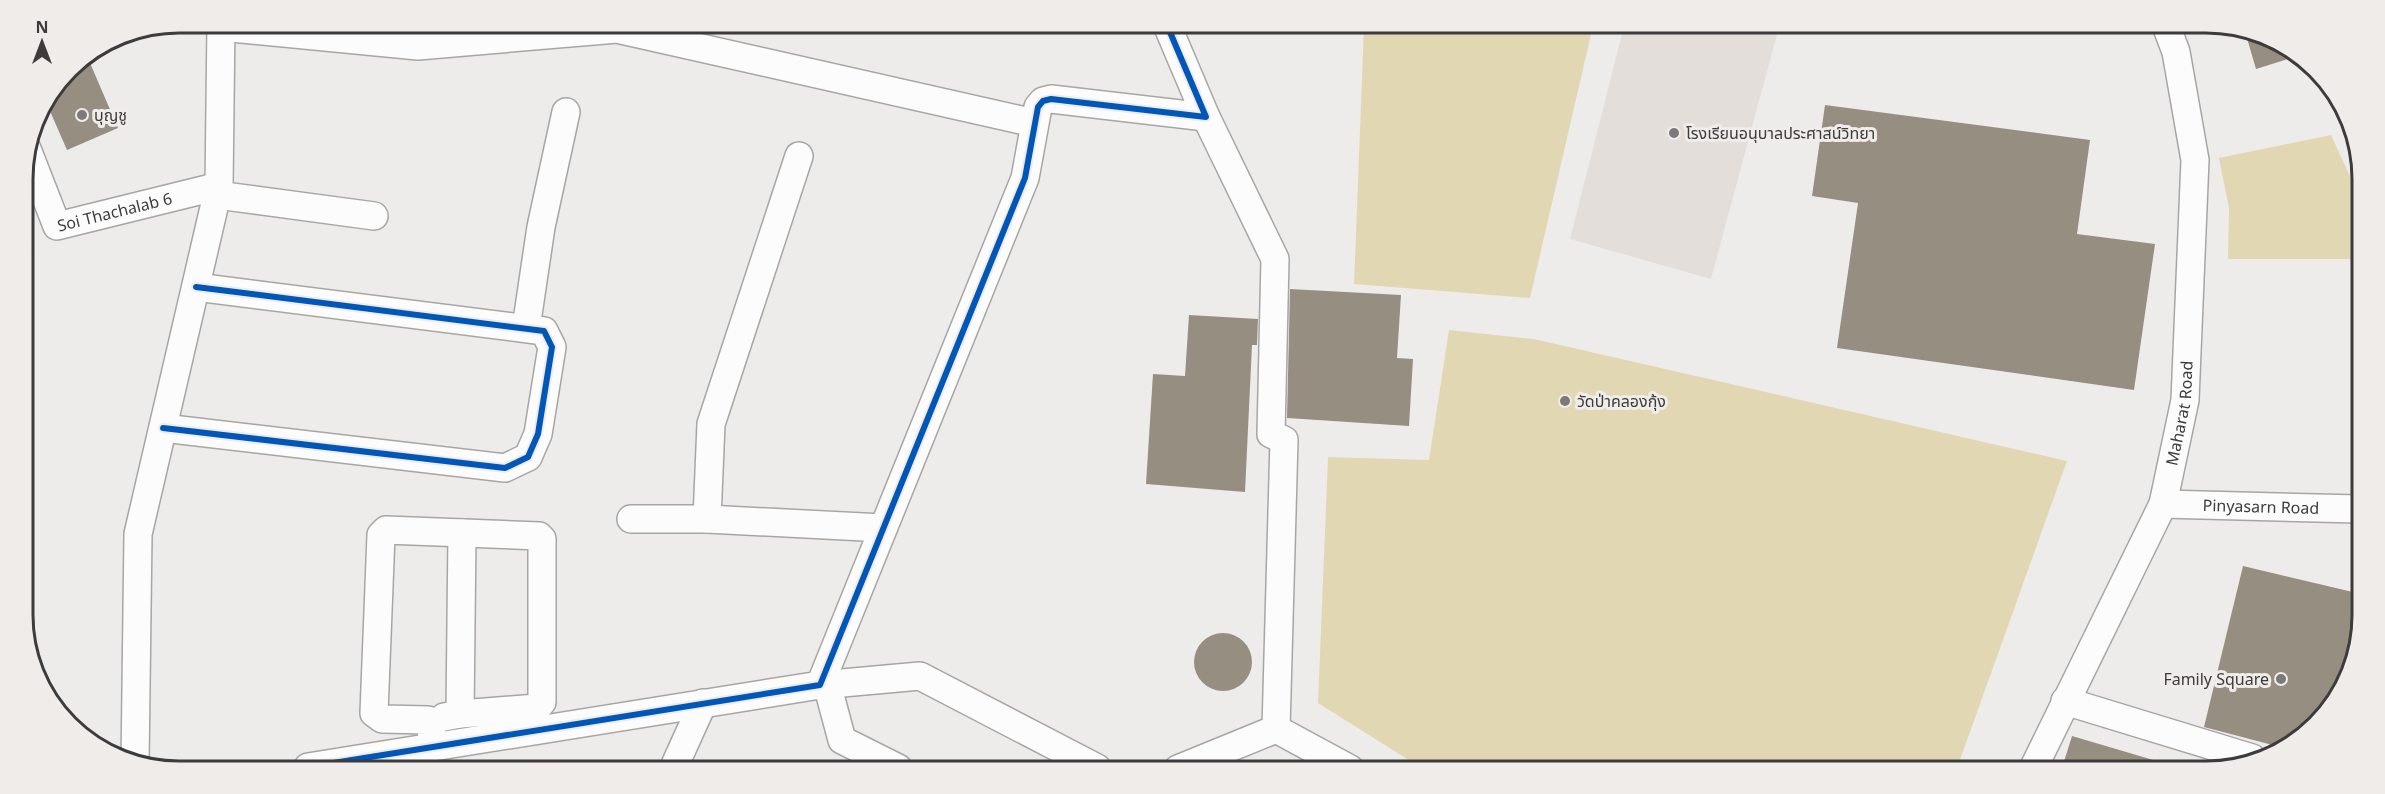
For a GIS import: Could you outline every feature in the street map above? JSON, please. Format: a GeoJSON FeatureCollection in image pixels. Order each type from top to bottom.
{"type":"FeatureCollection","features":[{"type":"Feature","properties":{"kind":"street"},"geometry":{"type":"LineString","coordinates":[[135,754],[138,534],[218,190],[221,33]]}},
{"type":"Feature","properties":{"kind":"street"},"geometry":{"type":"LineString","coordinates":[[296,33],[418,46],[570,33]]}},
{"type":"Feature","properties":{"kind":"street"},"geometry":{"type":"LineString","coordinates":[[635,33],[1034,123]]}},
{"type":"Feature","properties":{"kind":"street"},"geometry":{"type":"LineString","coordinates":[[1170,33],[1206,117],[1275,260],[1271,434],[1284,440],[1276,729]]}},
{"type":"Feature","properties":{"kind":"street","name":"Maharat Road"},"geometry":{"type":"LineString","coordinates":[[2037,761],[2163,504],[2185,400],[2195,160],[2176,52],[2169,33]]}},
{"type":"Feature","properties":{"kind":"street"},"geometry":{"type":"LineString","coordinates":[[884,761],[842,740],[824,684],[884,528],[1025,178],[1038,106],[1043,101],[1052,99],[1206,117]]}},
{"type":"Feature","properties":{"kind":"street"},"geometry":{"type":"LineString","coordinates":[[526,328],[541,227],[566,112]]}},
{"type":"Feature","properties":{"kind":"street"},"geometry":{"type":"LineString","coordinates":[[707,519],[711,424],[799,156]]}},
{"type":"Feature","properties":{"kind":"street","name":"Soi Thachalab 6"},"geometry":{"type":"LineString","coordinates":[[33,165],[57,226],[218,190]]}},
{"type":"Feature","properties":{"kind":"street"},"geometry":{"type":"LineString","coordinates":[[218,190],[374,216]]}},
{"type":"Feature","properties":{"kind":"street"},"geometry":{"type":"LineString","coordinates":[[163,428],[505,468],[528,458],[538,434],[552,347],[544,331],[196,287]]}},
{"type":"Feature","properties":{"kind":"street","name":"Pinyasarn Road"},"geometry":{"type":"LineString","coordinates":[[2163,504],[2352,509]]}},
{"type":"Feature","properties":{"kind":"street"},"geometry":{"type":"LineString","coordinates":[[632,519],[707,519],[884,528]]}},
{"type":"Feature","properties":{"kind":"street"},"geometry":{"type":"LineString","coordinates":[[386,530],[539,536],[542,538],[543,696],[540,706],[460,714],[428,720],[382,719],[374,713],[381,535],[386,530]]}},
{"type":"Feature","properties":{"kind":"street"},"geometry":{"type":"LineString","coordinates":[[460,714],[462,533]]}},
{"type":"Feature","properties":{"kind":"street"},"geometry":{"type":"LineString","coordinates":[[340,761],[824,684],[920,676],[1081,761]]}},
{"type":"Feature","properties":{"kind":"street"},"geometry":{"type":"LineString","coordinates":[[2065,702],[2244,756]]}},
{"type":"Feature","properties":{"kind":"street"},"geometry":{"type":"LineString","coordinates":[[677,761],[703,703]]}},
{"type":"Feature","properties":{"kind":"street"},"geometry":{"type":"LineString","coordinates":[[428,720],[435,746]]}},
{"type":"Feature","properties":{"kind":"street"},"geometry":{"type":"LineString","coordinates":[[1198,761],[1276,729]]}},
{"type":"Feature","properties":{"kind":"street"},"geometry":{"type":"LineString","coordinates":[[1276,729],[1335,761]]}},
{"type":"Feature","properties":{"kind":"shaded area"},"geometry":{"type":"Polygon","coordinates":[[[1364,33],[1591,33],[1530,298],[1354,284],[1364,33]]]}},
{"type":"Feature","properties":{"kind":"shaded area","name":"โรงเรียนอนุบาลประศาสน์วิทยา"},"geometry":{"type":"Polygon","coordinates":[[[1622,33],[1777,33],[1711,279],[1570,239],[1622,33]]]}},
{"type":"Feature","properties":{"kind":"shaded area"},"geometry":{"type":"Polygon","coordinates":[[[2331,135],[2352,181],[2352,259],[2228,259],[2229,208],[2219,158],[2331,135]]]}},
{"type":"Feature","properties":{"kind":"shaded area"},"geometry":{"type":"Polygon","coordinates":[[[1449,330],[1534,339],[2067,461],[1960,761],[1410,761],[1318,703],[1328,457],[1429,460],[1449,330]]]}},
{"type":"Feature","properties":{"kind":"building"},"geometry":{"type":"Polygon","coordinates":[[[2247,39],[2262,44],[2288,59],[2256,69],[2247,39]]]}},
{"type":"Feature","properties":{"kind":"building","name":"บุญชู"},"geometry":{"type":"Polygon","coordinates":[[[90,64],[118,128],[67,150],[50,111],[63,90],[90,64]]]}},
{"type":"Feature","properties":{"kind":"building"},"geometry":{"type":"Polygon","coordinates":[[[1825,105],[2090,140],[2077,234],[2155,244],[2134,390],[1837,348],[1858,203],[1812,196],[1825,105]]]}},
{"type":"Feature","properties":{"kind":"building"},"geometry":{"type":"Polygon","coordinates":[[[1290,289],[1401,295],[1397,358],[1413,359],[1409,426],[1287,418],[1290,289]]]}},
{"type":"Feature","properties":{"kind":"building"},"geometry":{"type":"Polygon","coordinates":[[[1189,315],[1258,319],[1257,345],[1252,345],[1245,492],[1146,484],[1153,374],[1185,376],[1189,315]]]}},
{"type":"Feature","properties":{"kind":"building","name":"Family Square"},"geometry":{"type":"Polygon","coordinates":[[[2243,566],[2352,592],[2351,634],[2341,671],[2322,704],[2295,731],[2273,745],[2204,727],[2243,566]]]}},
{"type":"Feature","properties":{"kind":"building"},"geometry":{"type":"Polygon","coordinates":[[[1223,633],[1234,635],[1244,641],[1250,651],[1252,662],[1250,673],[1244,683],[1234,689],[1223,691],[1212,689],[1202,683],[1196,673],[1194,662],[1196,651],[1202,641],[1212,635],[1223,633]]]}},
{"type":"Feature","properties":{"kind":"building"},"geometry":{"type":"Polygon","coordinates":[[[2072,736],[2157,761],[2064,761],[2072,736]]]}},
{"type":"Feature","properties":{"kind":"cycle path"},"geometry":{"type":"LineString","coordinates":[[345,761],[820,685],[1025,178],[1038,107],[1043,101],[1051,99],[1206,117],[1170,33]]}},
{"type":"Feature","properties":{"kind":"cycle path"},"geometry":{"type":"LineString","coordinates":[[163,428],[505,468],[528,457],[538,434],[552,347],[544,331],[196,287]]}},
{"type":"Feature","properties":{"kind":"place","name":"บุญชู"},"geometry":{"type":"Point","coordinates":[82,115]}},
{"type":"Feature","properties":{"kind":"place","name":"โรงเรียนอนุบาลประศาสน์วิทยา"},"geometry":{"type":"Point","coordinates":[1674,133]}},
{"type":"Feature","properties":{"kind":"place","name":"วัดป่าคลองกุ้ง"},"geometry":{"type":"Point","coordinates":[1565,401]}},
{"type":"Feature","properties":{"kind":"place","name":"Family Square"},"geometry":{"type":"Point","coordinates":[2281,679]}}]}
